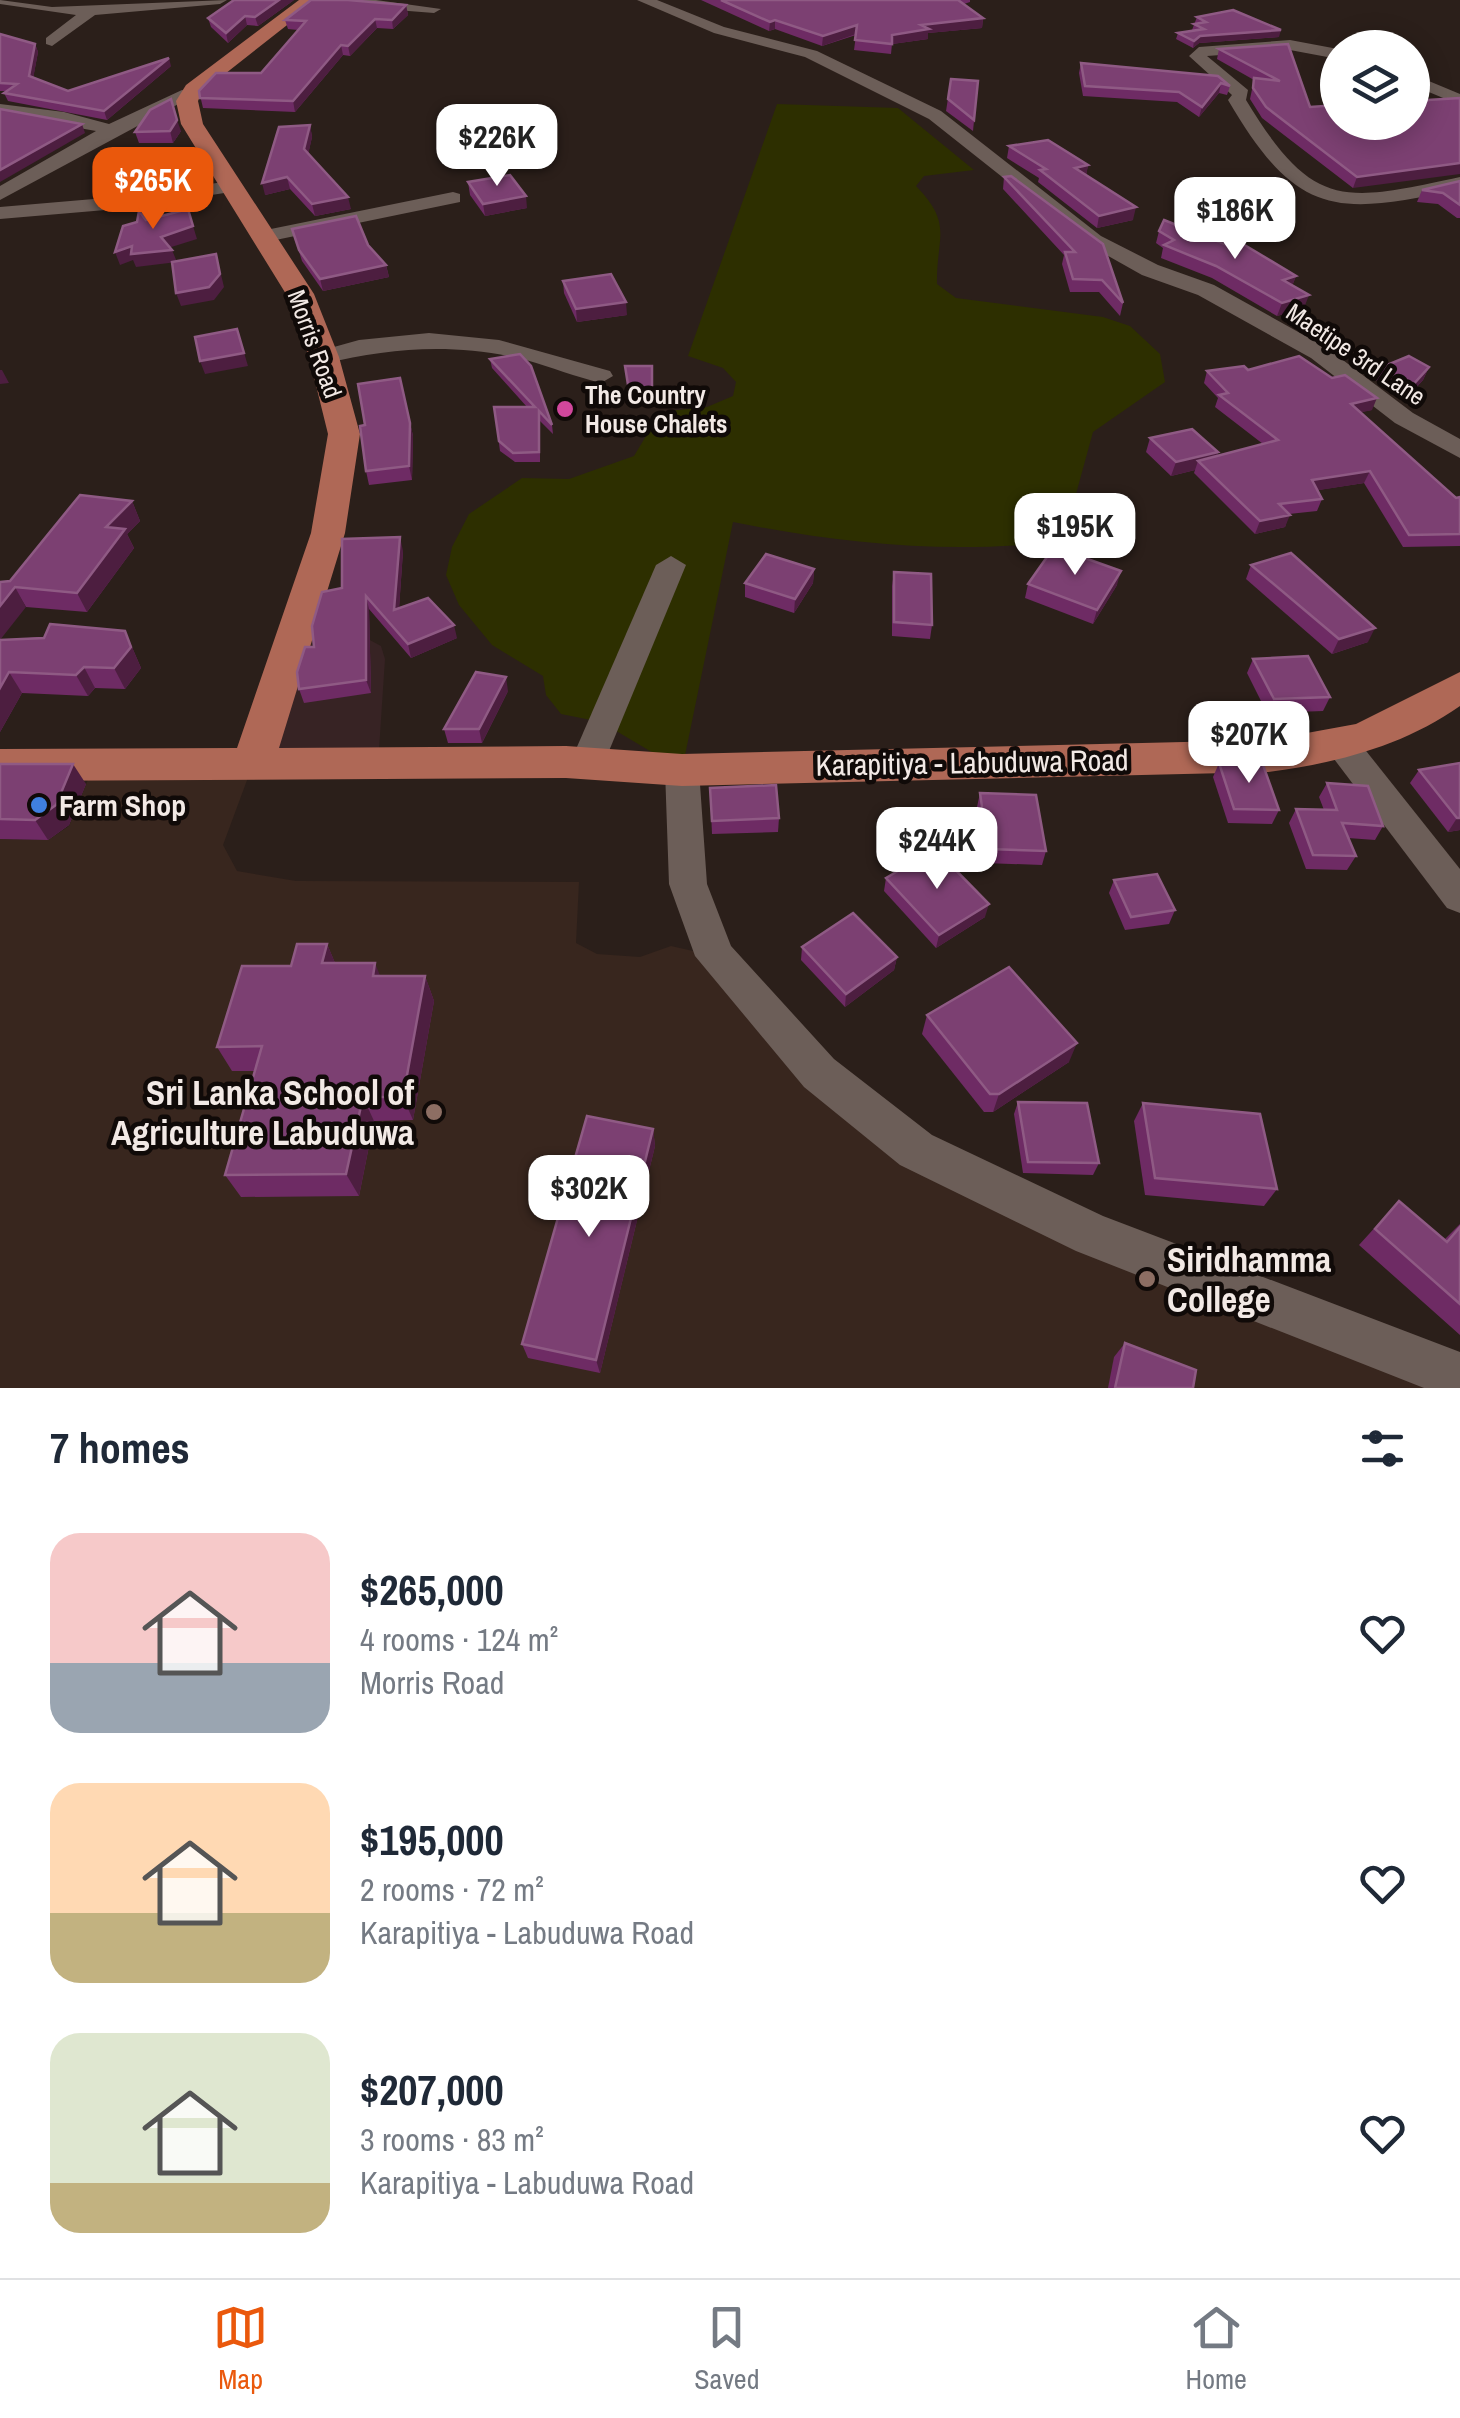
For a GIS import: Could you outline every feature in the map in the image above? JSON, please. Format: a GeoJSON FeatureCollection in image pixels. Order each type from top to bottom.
{"type":"FeatureCollection","features":[{"type":"Feature","properties":{"kind":"main road"},"geometry":{"type":"LineString","coordinates":[[188,94],[310,0]]}},
{"type":"Feature","properties":{"kind":"main road","name":"Morris Road"},"geometry":{"type":"LineString","coordinates":[[188,94],[192,124],[300,294],[324,357],[344,434],[338,494],[254,764]]}},
{"type":"Feature","properties":{"kind":"main road","name":"Karapitiya - Labuduwa Road"},"geometry":{"type":"LineString","coordinates":[[5,771],[254,764],[588,763],[682,770],[1268,756],[1343,746],[1421,715],[1460,686]]}},
{"type":"Feature","properties":{"kind":"street"},"geometry":{"type":"LineString","coordinates":[[0,0],[52,11],[91,11],[220,0]]}},
{"type":"Feature","properties":{"kind":"street"},"geometry":{"type":"LineString","coordinates":[[320,0],[434,9]]}},
{"type":"Feature","properties":{"kind":"street","name":"Maetipe 3rd Lane"},"geometry":{"type":"LineString","coordinates":[[644,0],[720,30],[811,54],[934,115],[1094,240],[1150,270],[1206,290],[1320,353],[1404,418],[1460,450]]}},
{"type":"Feature","properties":{"kind":"street"},"geometry":{"type":"LineString","coordinates":[[676,10],[703,0]]}},
{"type":"Feature","properties":{"kind":"street"},"geometry":{"type":"LineString","coordinates":[[52,41],[91,11]]}},
{"type":"Feature","properties":{"kind":"street"},"geometry":{"type":"LineString","coordinates":[[1320,52],[1262,45],[1199,52],[1198,56],[1242,94],[1237,100],[1258,139],[1324,197],[1358,198],[1460,183]]}},
{"type":"Feature","properties":{"kind":"street"},"geometry":{"type":"LineString","coordinates":[[1430,88],[1460,100]]}},
{"type":"Feature","properties":{"kind":"street"},"geometry":{"type":"LineString","coordinates":[[4,190],[111,130],[188,94]]}},
{"type":"Feature","properties":{"kind":"street"},"geometry":{"type":"LineString","coordinates":[[4,110],[64,117],[111,130]]}},
{"type":"Feature","properties":{"kind":"street"},"geometry":{"type":"LineString","coordinates":[[0,212],[111,204],[230,187]]}},
{"type":"Feature","properties":{"kind":"street"},"geometry":{"type":"LineString","coordinates":[[261,237],[453,198]]}},
{"type":"Feature","properties":{"kind":"street"},"geometry":{"type":"LineString","coordinates":[[324,357],[388,341],[430,339],[545,356],[601,376]]}},
{"type":"Feature","properties":{"kind":"street"},"geometry":{"type":"LineString","coordinates":[[588,763],[671,565]]}},
{"type":"Feature","properties":{"kind":"street"},"geometry":{"type":"LineString","coordinates":[[1343,746],[1460,897]]}},
{"type":"Feature","properties":{"kind":"street"},"geometry":{"type":"LineString","coordinates":[[682,770],[688,884],[715,956],[819,1074],[916,1150],[1092,1235],[1460,1377]]}},
{"type":"Feature","properties":{"kind":"shaded area"},"geometry":{"type":"Polygon","coordinates":[[[777,104],[898,108],[974,170],[924,176],[916,186],[928,199],[939,222],[937,284],[956,298],[1103,317],[1130,326],[1160,354],[1165,382],[1093,432],[1076,494],[1072,540],[987,547],[902,545],[818,537],[733,522],[682,770],[601,722],[561,714],[546,695],[543,676],[492,645],[459,605],[446,575],[452,547],[469,514],[522,478],[569,479],[634,456],[655,421],[669,411],[707,407],[733,396],[736,382],[723,368],[688,356],[777,104]]]}},
{"type":"Feature","properties":{"kind":"shaded area"},"geometry":{"type":"Polygon","coordinates":[[[366,638],[381,646],[385,659],[378,765],[253,764],[302,642],[366,638]]]}},
{"type":"Feature","properties":{"kind":"shaded area","name":"Sri Lanka School of Agriculture Labuduwa"},"geometry":{"type":"Polygon","coordinates":[[[253,764],[223,845],[237,871],[296,881],[579,882],[576,943],[597,954],[640,957],[671,946],[715,956],[916,1150],[1460,1377],[1460,1388],[0,1388],[0,839],[48,840],[69,826],[94,765],[253,764]]]}},
{"type":"Feature","properties":{"kind":"building"},"geometry":{"type":"Polygon","coordinates":[[[234,0],[279,0],[255,17],[245,16],[226,33],[208,18],[234,0]]]}},
{"type":"Feature","properties":{"kind":"building"},"geometry":{"type":"Polygon","coordinates":[[[311,0],[406,5],[392,20],[375,19],[348,46],[341,45],[293,101],[200,98],[199,91],[216,73],[261,73],[306,21],[285,20],[311,0]]]}},
{"type":"Feature","properties":{"kind":"building"},"geometry":{"type":"Polygon","coordinates":[[[721,0],[958,0],[983,18],[921,25],[929,29],[892,35],[892,44],[855,40],[857,25],[823,36],[775,20],[770,22],[721,0]]]}},
{"type":"Feature","properties":{"kind":"building"},"geometry":{"type":"Polygon","coordinates":[[[1233,10],[1281,30],[1200,36],[1194,41],[1178,33],[1204,29],[1194,24],[1206,22],[1197,17],[1233,10]]]}},
{"type":"Feature","properties":{"kind":"building"},"geometry":{"type":"Polygon","coordinates":[[[0,34],[35,44],[29,76],[68,91],[169,58],[104,111],[4,93],[17,84],[0,83],[0,34]]]}},
{"type":"Feature","properties":{"kind":"building"},"geometry":{"type":"Polygon","coordinates":[[[1288,44],[1310,107],[1320,106],[1320,140],[1430,140],[1430,100],[1460,98],[1460,163],[1357,177],[1266,107],[1253,88],[1254,78],[1280,81],[1219,49],[1288,44]]]}},
{"type":"Feature","properties":{"kind":"building"},"geometry":{"type":"Polygon","coordinates":[[[1081,63],[1218,76],[1230,86],[1221,83],[1202,107],[1179,92],[1085,86],[1081,63]]]}},
{"type":"Feature","properties":{"kind":"building"},"geometry":{"type":"Polygon","coordinates":[[[951,79],[978,81],[974,120],[948,99],[951,79]]]}},
{"type":"Feature","properties":{"kind":"building"},"geometry":{"type":"Polygon","coordinates":[[[171,99],[177,120],[170,131],[135,132],[150,110],[171,99]]]}},
{"type":"Feature","properties":{"kind":"building"},"geometry":{"type":"Polygon","coordinates":[[[0,109],[82,124],[0,170],[0,109]]]}},
{"type":"Feature","properties":{"kind":"building"},"geometry":{"type":"Polygon","coordinates":[[[310,125],[304,149],[348,197],[312,204],[287,177],[262,183],[279,127],[310,125]]]}},
{"type":"Feature","properties":{"kind":"building"},"geometry":{"type":"Polygon","coordinates":[[[1048,140],[1088,165],[1075,168],[1136,207],[1099,216],[1040,170],[1046,169],[1009,146],[1048,140]]]}},
{"type":"Feature","properties":{"kind":"building"},"geometry":{"type":"Polygon","coordinates":[[[510,175],[526,196],[483,204],[468,182],[510,175]]]}},
{"type":"Feature","properties":{"kind":"building"},"geometry":{"type":"Polygon","coordinates":[[[1011,176],[1103,244],[1123,303],[1102,280],[1073,279],[1065,252],[1075,252],[1004,177],[1011,176]]]}},
{"type":"Feature","properties":{"kind":"building"},"geometry":{"type":"Polygon","coordinates":[[[1460,181],[1460,205],[1443,193],[1422,190],[1460,181]]]}},
{"type":"Feature","properties":{"kind":"building"},"geometry":{"type":"Polygon","coordinates":[[[188,209],[193,226],[161,237],[172,250],[131,254],[132,246],[115,252],[123,226],[137,222],[139,211],[146,220],[188,209]]]}},
{"type":"Feature","properties":{"kind":"building"},"geometry":{"type":"Polygon","coordinates":[[[356,216],[368,245],[386,265],[320,279],[299,250],[292,229],[356,216]]]}},
{"type":"Feature","properties":{"kind":"building"},"geometry":{"type":"Polygon","coordinates":[[[1164,220],[1232,247],[1243,244],[1296,276],[1283,280],[1309,295],[1282,303],[1216,266],[1164,245],[1174,240],[1159,231],[1164,220]]]}},
{"type":"Feature","properties":{"kind":"building"},"geometry":{"type":"Polygon","coordinates":[[[216,254],[220,274],[209,287],[176,293],[172,262],[216,254]]]}},
{"type":"Feature","properties":{"kind":"building"},"geometry":{"type":"Polygon","coordinates":[[[611,274],[626,302],[576,309],[563,281],[611,274]]]}},
{"type":"Feature","properties":{"kind":"building"},"geometry":{"type":"Polygon","coordinates":[[[237,329],[244,353],[200,361],[195,337],[237,329]]]}},
{"type":"Feature","properties":{"kind":"building"},"geometry":{"type":"Polygon","coordinates":[[[520,354],[531,366],[552,425],[539,411],[539,452],[513,453],[499,441],[494,407],[535,407],[490,359],[520,354]]]}},
{"type":"Feature","properties":{"kind":"building"},"geometry":{"type":"Polygon","coordinates":[[[1299,356],[1332,378],[1345,375],[1377,398],[1351,404],[1456,498],[1460,497],[1460,534],[1409,535],[1370,471],[1312,480],[1322,499],[1279,504],[1290,515],[1260,521],[1198,461],[1278,440],[1219,395],[1228,393],[1207,371],[1244,366],[1248,370],[1299,356]]]}},
{"type":"Feature","properties":{"kind":"building"},"geometry":{"type":"Polygon","coordinates":[[[1409,356],[1429,367],[1410,388],[1382,367],[1409,356]]]}},
{"type":"Feature","properties":{"kind":"building"},"geometry":{"type":"Polygon","coordinates":[[[625,366],[652,366],[652,391],[629,391],[625,366]]]}},
{"type":"Feature","properties":{"kind":"building"},"geometry":{"type":"Polygon","coordinates":[[[400,378],[410,423],[409,466],[366,471],[360,426],[365,425],[358,384],[400,378]]]}},
{"type":"Feature","properties":{"kind":"building"},"geometry":{"type":"Polygon","coordinates":[[[1192,429],[1218,452],[1176,462],[1150,438],[1192,429]]]}},
{"type":"Feature","properties":{"kind":"building"},"geometry":{"type":"Polygon","coordinates":[[[80,495],[132,501],[106,527],[125,529],[77,593],[15,587],[0,606],[0,582],[10,581],[80,495]]]}},
{"type":"Feature","properties":{"kind":"building"},"geometry":{"type":"Polygon","coordinates":[[[400,537],[394,610],[428,598],[454,625],[408,644],[366,596],[366,680],[299,689],[297,672],[305,647],[314,647],[312,626],[322,592],[342,588],[342,539],[400,537]]]}},
{"type":"Feature","properties":{"kind":"building"},"geometry":{"type":"Polygon","coordinates":[[[1054,547],[1121,571],[1097,610],[1028,584],[1054,547]]]}},
{"type":"Feature","properties":{"kind":"building"},"geometry":{"type":"Polygon","coordinates":[[[1291,553],[1375,628],[1339,639],[1251,565],[1291,553]]]}},
{"type":"Feature","properties":{"kind":"building"},"geometry":{"type":"Polygon","coordinates":[[[766,554],[814,569],[795,599],[745,583],[766,554]]]}},
{"type":"Feature","properties":{"kind":"building"},"geometry":{"type":"Polygon","coordinates":[[[894,572],[931,574],[932,625],[894,622],[894,572]]]}},
{"type":"Feature","properties":{"kind":"building"},"geometry":{"type":"Polygon","coordinates":[[[50,624],[125,631],[131,647],[114,668],[84,667],[76,675],[9,672],[0,688],[0,640],[44,638],[50,624]]]}},
{"type":"Feature","properties":{"kind":"building"},"geometry":{"type":"Polygon","coordinates":[[[1308,656],[1330,697],[1274,699],[1253,659],[1308,656]]]}},
{"type":"Feature","properties":{"kind":"building"},"geometry":{"type":"Polygon","coordinates":[[[476,672],[506,677],[479,729],[444,729],[476,672]]]}},
{"type":"Feature","properties":{"kind":"building"},"geometry":{"type":"Polygon","coordinates":[[[1262,762],[1279,810],[1234,809],[1219,763],[1262,762]]]}},
{"type":"Feature","properties":{"kind":"building"},"geometry":{"type":"Polygon","coordinates":[[[1460,763],[1460,818],[1457,818],[1419,770],[1460,763]]]}},
{"type":"Feature","properties":{"kind":"building"},"geometry":{"type":"Polygon","coordinates":[[[0,764],[73,764],[56,805],[35,820],[0,819],[0,764]]]}},
{"type":"Feature","properties":{"kind":"building"},"geometry":{"type":"Polygon","coordinates":[[[1327,783],[1368,786],[1383,826],[1342,823],[1356,856],[1313,855],[1296,809],[1337,810],[1327,783]]]}},
{"type":"Feature","properties":{"kind":"building"},"geometry":{"type":"Polygon","coordinates":[[[776,785],[779,818],[712,821],[710,788],[776,785]]]}},
{"type":"Feature","properties":{"kind":"building"},"geometry":{"type":"Polygon","coordinates":[[[980,793],[1036,795],[1046,851],[988,849],[980,793]]]}},
{"type":"Feature","properties":{"kind":"building"},"geometry":{"type":"Polygon","coordinates":[[[935,849],[989,904],[939,935],[886,878],[935,849]]]}},
{"type":"Feature","properties":{"kind":"building"},"geometry":{"type":"Polygon","coordinates":[[[1157,874],[1175,910],[1131,917],[1114,880],[1157,874]]]}},
{"type":"Feature","properties":{"kind":"building"},"geometry":{"type":"Polygon","coordinates":[[[853,913],[897,957],[846,994],[802,947],[853,913]]]}},
{"type":"Feature","properties":{"kind":"building"},"geometry":{"type":"Polygon","coordinates":[[[297,944],[327,944],[322,963],[375,963],[373,976],[425,976],[403,1097],[363,1097],[346,1174],[225,1175],[262,1046],[217,1047],[242,966],[291,966],[297,944]]]}},
{"type":"Feature","properties":{"kind":"building"},"geometry":{"type":"Polygon","coordinates":[[[1009,967],[1077,1043],[999,1094],[990,1094],[927,1015],[1009,967]]]}},
{"type":"Feature","properties":{"kind":"building"},"geometry":{"type":"Polygon","coordinates":[[[1018,1102],[1087,1103],[1099,1163],[1028,1162],[1018,1102]]]}},
{"type":"Feature","properties":{"kind":"building"},"geometry":{"type":"Polygon","coordinates":[[[1143,1103],[1260,1114],[1277,1189],[1155,1178],[1143,1103]]]}},
{"type":"Feature","properties":{"kind":"building"},"geometry":{"type":"Polygon","coordinates":[[[587,1116],[653,1129],[596,1360],[522,1344],[587,1116]]]}},
{"type":"Feature","properties":{"kind":"building"},"geometry":{"type":"Polygon","coordinates":[[[1399,1201],[1447,1242],[1460,1227],[1460,1304],[1375,1229],[1399,1201]]]}},
{"type":"Feature","properties":{"kind":"building"},"geometry":{"type":"Polygon","coordinates":[[[1125,1343],[1196,1370],[1193,1388],[1115,1388],[1125,1343]]]}},
{"type":"Feature","properties":{"kind":"place","name":"The Country House Chalets"},"geometry":{"type":"Point","coordinates":[565,409]}},
{"type":"Feature","properties":{"kind":"place","name":"Farm Shop"},"geometry":{"type":"Point","coordinates":[39,805]}},
{"type":"Feature","properties":{"kind":"place","name":"Sri Lanka School of Agriculture Labuduwa"},"geometry":{"type":"Point","coordinates":[434,1112]}},
{"type":"Feature","properties":{"kind":"place","name":"Siridhamma College"},"geometry":{"type":"Point","coordinates":[1147,1279]}}]}
